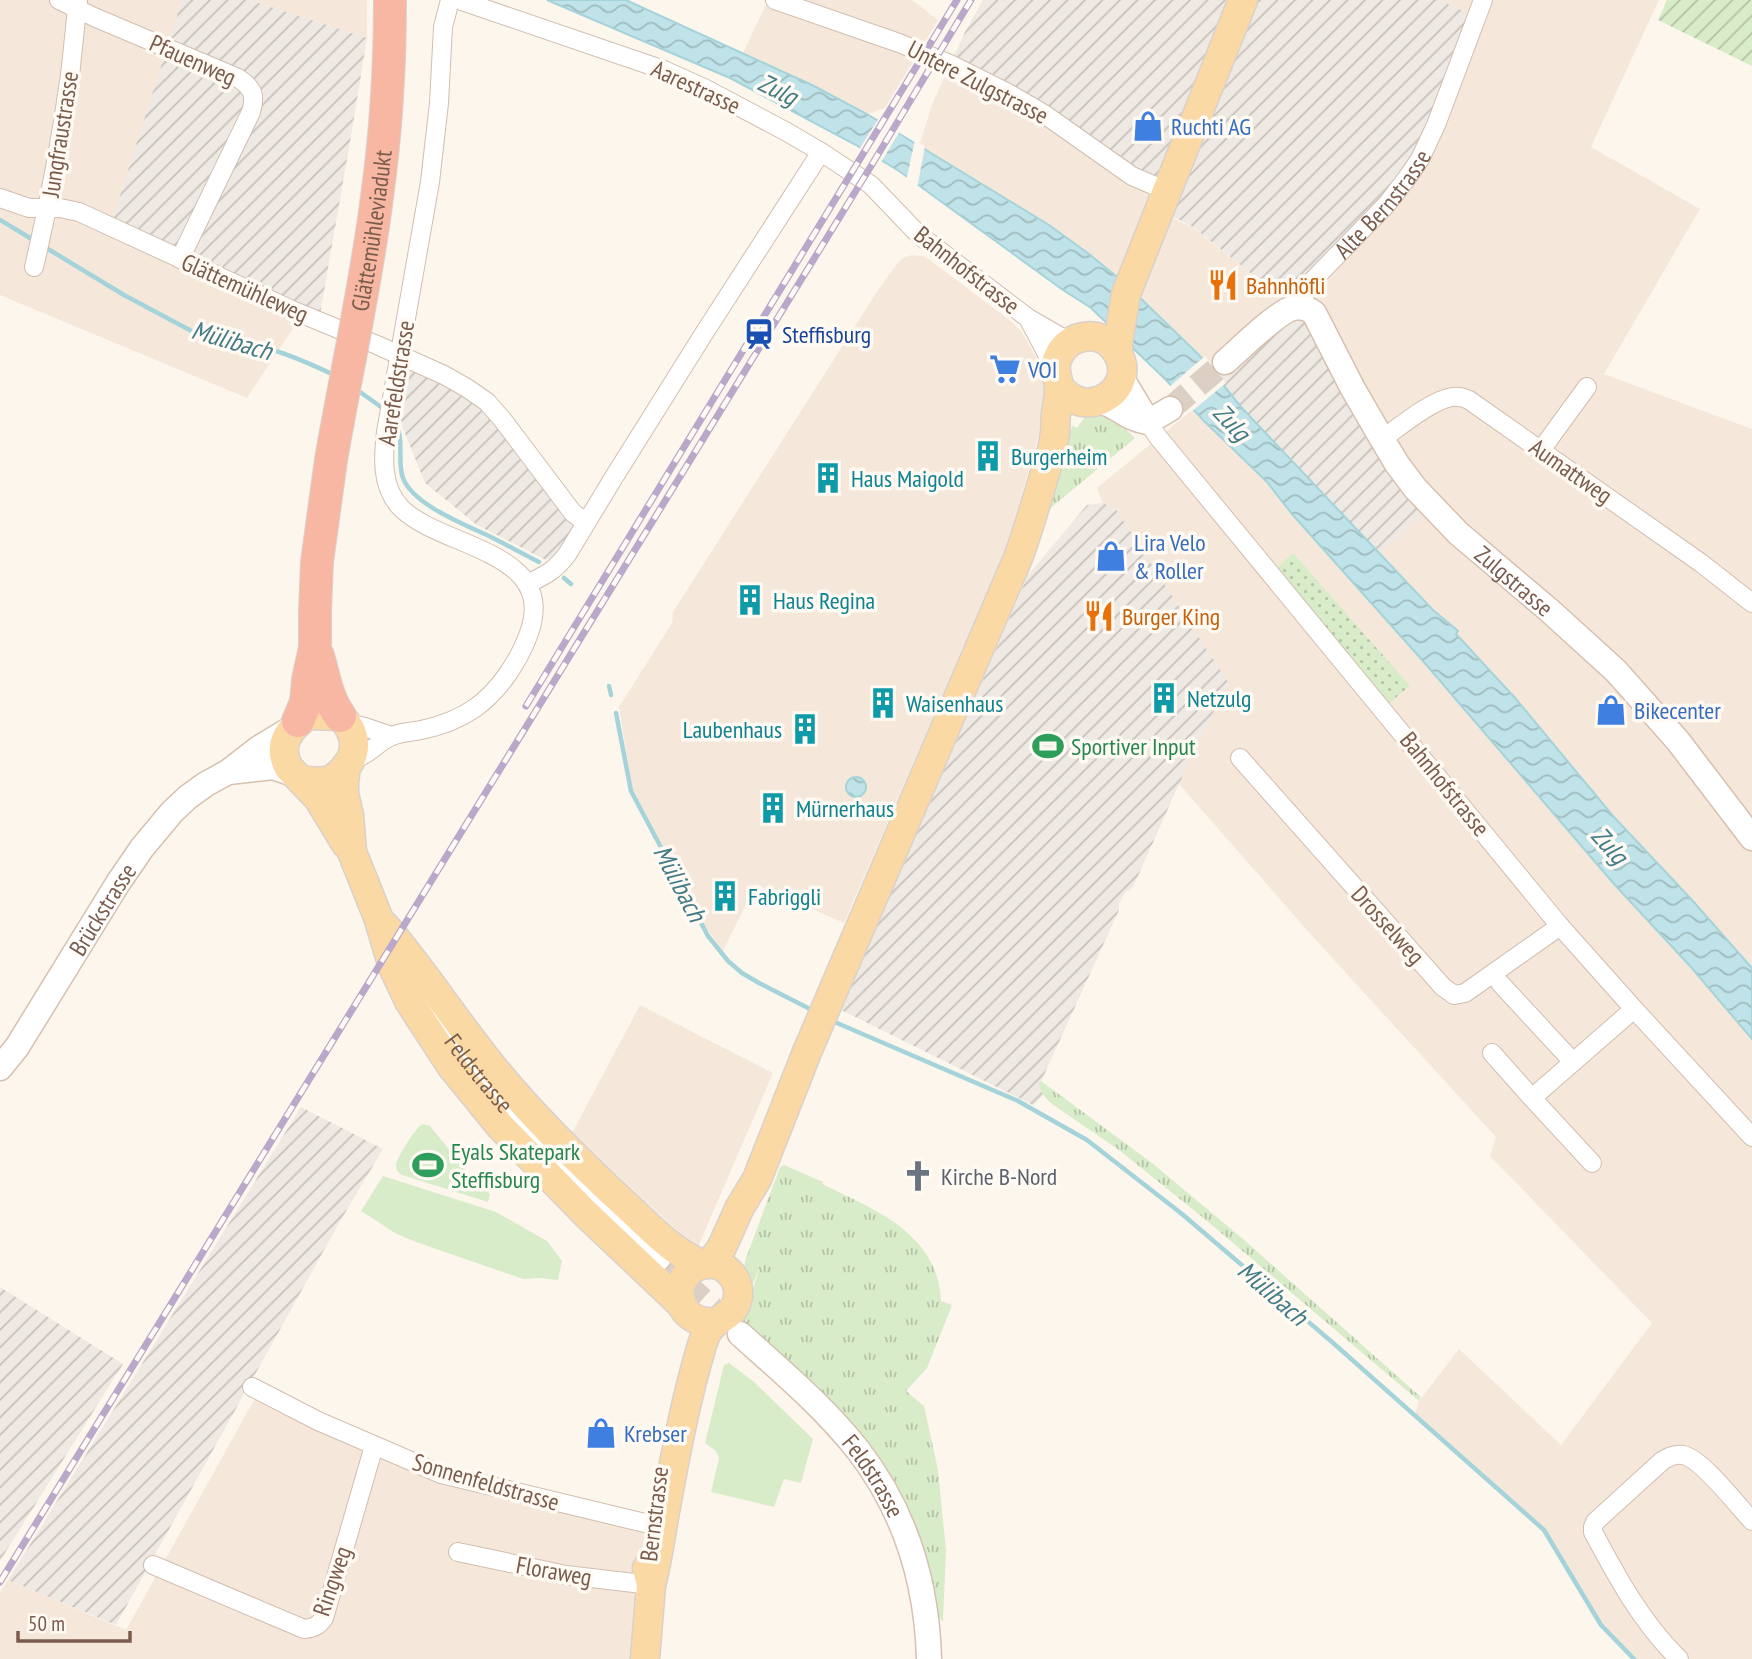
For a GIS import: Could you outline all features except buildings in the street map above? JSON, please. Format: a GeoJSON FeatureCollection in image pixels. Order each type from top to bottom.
{"type":"FeatureCollection","features":[{"type":"Feature","properties":{"kind":"highway","name":"Glättemühleviadukt"},"geometry":{"type":"LineString","coordinates":[[315,648],[317,562],[331,460],[378,195],[387,108],[390,0]]}},
{"type":"Feature","properties":{"kind":"highway"},"geometry":{"type":"LineString","coordinates":[[315,648],[330,698],[344,719]]}},
{"type":"Feature","properties":{"kind":"highway"},"geometry":{"type":"LineString","coordinates":[[295,725],[306,702],[315,648]]}},
{"type":"Feature","properties":{"kind":"main road"},"geometry":{"type":"LineString","coordinates":[[1054,441],[1075,414],[1113,392],[1129,285],[1243,0]]}},
{"type":"Feature","properties":{"kind":"main road"},"geometry":{"type":"LineString","coordinates":[[685,1309],[680,1293],[682,1283],[690,1271],[715,1268],[734,1258],[752,1212],[757,1179],[812,1041],[1014,569],[1054,441],[1056,360],[1060,352],[1085,335],[1129,285]]}},
{"type":"Feature","properties":{"kind":"main road"},"geometry":{"type":"LineString","coordinates":[[1225,362],[1284,312],[1301,307]]}},
{"type":"Feature","properties":{"kind":"main road","name":"Zulgstrasse"},"geometry":{"type":"LineString","coordinates":[[1301,307],[1310,310],[1317,317],[1347,378],[1382,439],[1397,464],[1430,506],[1616,671],[1686,751],[1752,838]]}},
{"type":"Feature","properties":{"kind":"main road"},"geometry":{"type":"LineString","coordinates":[[1085,335],[1105,340],[1119,359],[1149,422]]}},
{"type":"Feature","properties":{"kind":"main road"},"geometry":{"type":"LineString","coordinates":[[1057,377],[1068,396],[1080,402],[1115,407],[1136,421],[1149,422],[1170,409]]}},
{"type":"Feature","properties":{"kind":"main road"},"geometry":{"type":"LineString","coordinates":[[308,715],[344,719],[354,738],[354,750],[348,764],[329,780],[298,777],[286,763],[284,751],[285,741],[295,725],[308,715]]}},
{"type":"Feature","properties":{"kind":"main road","name":"Brückstrasse"},"geometry":{"type":"LineString","coordinates":[[0,1068],[17,1047],[118,883],[156,830],[188,797],[295,725]]}},
{"type":"Feature","properties":{"kind":"main road","name":"Feldstrasse"},"geometry":{"type":"LineString","coordinates":[[348,764],[344,794],[352,852]]}},
{"type":"Feature","properties":{"kind":"main road","name":"Brückstrasse"},"geometry":{"type":"LineString","coordinates":[[228,772],[273,767],[298,777]]}},
{"type":"Feature","properties":{"kind":"main road","name":"Feldstrasse"},"geometry":{"type":"LineString","coordinates":[[298,777],[318,798],[352,852],[378,917],[406,970],[467,1059],[567,1171],[658,1259]]}},
{"type":"Feature","properties":{"kind":"main road"},"geometry":{"type":"LineString","coordinates":[[378,917],[410,954],[479,1049],[533,1113],[595,1176],[684,1256],[735,1279],[738,1291],[728,1328]]}},
{"type":"Feature","properties":{"kind":"main road"},"geometry":{"type":"LineString","coordinates":[[378,917],[393,967],[410,1001],[465,1084],[500,1126],[553,1182],[693,1319],[728,1328]]}},
{"type":"Feature","properties":{"kind":"main road","name":"Bernstrasse"},"geometry":{"type":"LineString","coordinates":[[645,1659],[651,1585],[646,1565],[649,1524],[688,1333],[685,1309]]}},
{"type":"Feature","properties":{"kind":"main road"},"geometry":{"type":"LineString","coordinates":[[651,1585],[678,1442],[703,1342],[710,1329],[728,1328]]}},
{"type":"Feature","properties":{"kind":"main road","name":"Feldstrasse"},"geometry":{"type":"LineString","coordinates":[[728,1328],[792,1381],[838,1428],[857,1449],[883,1488],[905,1531],[919,1577],[927,1619],[929,1659]]}},
{"type":"Feature","properties":{"kind":"street"},"geometry":{"type":"LineString","coordinates":[[58,0],[77,4]]}},
{"type":"Feature","properties":{"kind":"street","name":"Aarefeldstrasse"},"geometry":{"type":"LineString","coordinates":[[450,0],[443,27],[439,103],[430,183],[387,425],[384,471],[389,490],[400,507],[416,519],[503,561],[515,569],[527,584]]}},
{"type":"Feature","properties":{"kind":"street","name":"Aarestrasse"},"geometry":{"type":"LineString","coordinates":[[459,0],[685,78],[821,152],[876,189],[906,223]]}},
{"type":"Feature","properties":{"kind":"street","name":"Untere Zulgstrasse"},"geometry":{"type":"LineString","coordinates":[[775,0],[899,43],[950,64],[1009,93],[1044,114],[1132,176],[1167,191]]}},
{"type":"Feature","properties":{"kind":"street","name":"Alte Bernstrasse"},"geometry":{"type":"LineString","coordinates":[[1301,307],[1307,289],[1314,279],[1387,204],[1420,159],[1436,125],[1483,0]]}},
{"type":"Feature","properties":{"kind":"street","name":"Jungfraustrasse"},"geometry":{"type":"LineString","coordinates":[[34,267],[48,208],[70,74],[77,4]]}},
{"type":"Feature","properties":{"kind":"street","name":"Pfauenweg"},"geometry":{"type":"LineString","coordinates":[[77,4],[94,17],[238,78],[253,92],[251,113],[180,259]]}},
{"type":"Feature","properties":{"kind":"street"},"geometry":{"type":"LineString","coordinates":[[348,764],[391,736],[451,721],[477,707],[504,679],[525,644],[532,626],[533,605],[527,584],[552,572],[561,563],[821,152]]}},
{"type":"Feature","properties":{"kind":"street","name":"Glättemühleweg"},"geometry":{"type":"LineString","coordinates":[[0,198],[29,208],[60,208],[79,212],[467,388],[486,402],[502,419],[573,513],[586,522]]}},
{"type":"Feature","properties":{"kind":"street","name":"Bahnhofstrasse"},"geometry":{"type":"LineString","coordinates":[[906,223],[919,236],[1028,318],[1062,337],[1085,335]]}},
{"type":"Feature","properties":{"kind":"street","name":"Bahnhofstrasse"},"geometry":{"type":"LineString","coordinates":[[1028,318],[1057,377]]}},
{"type":"Feature","properties":{"kind":"street"},"geometry":{"type":"LineString","coordinates":[[1541,450],[1587,387]]}},
{"type":"Feature","properties":{"kind":"street","name":"Aumattweg"},"geometry":{"type":"LineString","coordinates":[[1382,439],[1427,408],[1447,398],[1463,397],[1701,563],[1752,603]]}},
{"type":"Feature","properties":{"kind":"street","name":"Bahnhofstrasse"},"geometry":{"type":"LineString","coordinates":[[1149,422],[1158,437],[1560,926],[1752,1137]]}},
{"type":"Feature","properties":{"kind":"street"},"geometry":{"type":"LineString","coordinates":[[344,719],[391,736]]}},
{"type":"Feature","properties":{"kind":"street","name":"Drosselweg"},"geometry":{"type":"LineString","coordinates":[[1240,758],[1443,986],[1454,995],[1465,993],[1560,926]]}},
{"type":"Feature","properties":{"kind":"street"},"geometry":{"type":"LineString","coordinates":[[1500,983],[1573,1062]]}},
{"type":"Feature","properties":{"kind":"street"},"geometry":{"type":"LineString","coordinates":[[1532,1098],[1634,1009]]}},
{"type":"Feature","properties":{"kind":"street"},"geometry":{"type":"LineString","coordinates":[[1492,1054],[1592,1163]]}},
{"type":"Feature","properties":{"kind":"street","name":"Sonnenfeldstrasse"},"geometry":{"type":"LineString","coordinates":[[252,1387],[318,1421],[441,1474],[649,1524]]}},
{"type":"Feature","properties":{"kind":"street","name":"Ringweg"},"geometry":{"type":"LineString","coordinates":[[153,1565],[304,1629],[313,1629],[324,1618],[373,1446]]}},
{"type":"Feature","properties":{"kind":"street"},"geometry":{"type":"LineString","coordinates":[[1679,1659],[1646,1622],[1593,1532],[1595,1522],[1672,1455],[1691,1458],[1702,1466],[1752,1521]]}},
{"type":"Feature","properties":{"kind":"street","name":"Floraweg"},"geometry":{"type":"LineString","coordinates":[[458,1552],[565,1575],[651,1585]]}},
{"type":"Feature","properties":{"kind":"shaded area"},"geometry":{"type":"Polygon","coordinates":[[[0,0],[182,0],[110,227],[303,313],[247,398],[0,295],[0,0]]]}},
{"type":"Feature","properties":{"kind":"shaded area"},"geometry":{"type":"Polygon","coordinates":[[[182,0],[249,0],[367,38],[319,320],[110,227],[182,0]]]}},
{"type":"Feature","properties":{"kind":"shaded area"},"geometry":{"type":"Polygon","coordinates":[[[249,0],[367,0],[367,38],[249,0]]]}},
{"type":"Feature","properties":{"kind":"shaded area"},"geometry":{"type":"Polygon","coordinates":[[[768,0],[912,0],[938,20],[885,108],[867,114],[743,53],[768,0]]]}},
{"type":"Feature","properties":{"kind":"shaded area"},"geometry":{"type":"Polygon","coordinates":[[[983,0],[1439,0],[1476,17],[1427,145],[1307,289],[1430,506],[1381,554],[1241,407],[1213,373],[1285,304],[1273,291],[1193,227],[1159,212],[1167,192],[950,64],[983,0]]]}},
{"type":"Feature","properties":{"kind":"shaded area"},"geometry":{"type":"Polygon","coordinates":[[[1439,0],[1659,0],[1591,147],[1700,209],[1604,374],[1752,429],[1752,968],[1614,816],[1516,699],[1455,633],[1457,631],[1433,610],[1381,554],[1430,505],[1307,289],[1476,18],[1439,0]]]}},
{"type":"Feature","properties":{"kind":"shaded area"},"geometry":{"type":"Polygon","coordinates":[[[950,64],[1147,183],[1159,212],[1192,227],[1273,291],[1289,309],[1213,373],[1200,356],[1151,307],[1089,254],[1049,225],[919,146],[932,105],[950,64]]]}},
{"type":"Feature","properties":{"kind":"shaded area"},"geometry":{"type":"Polygon","coordinates":[[[912,255],[930,260],[1021,331],[1044,375],[1047,395],[1044,416],[1012,530],[994,577],[844,923],[756,884],[723,951],[702,922],[632,788],[619,707],[672,623],[673,612],[878,290],[897,264],[912,255]]]}},
{"type":"Feature","properties":{"kind":"shaded area"},"geometry":{"type":"Polygon","coordinates":[[[411,369],[459,388],[486,409],[578,528],[567,537],[554,556],[546,560],[477,525],[425,483],[396,411],[411,369]]]}},
{"type":"Feature","properties":{"kind":"shaded area"},"geometry":{"type":"Polygon","coordinates":[[[1192,410],[1267,482],[1614,884],[1690,966],[1752,1039],[1752,1659],[1634,1659],[1601,1625],[1544,1530],[1415,1415],[1419,1401],[1459,1349],[1561,1445],[1652,1323],[1490,1156],[1496,1137],[1314,938],[1179,784],[1228,682],[1117,511],[1103,503],[1097,488],[1192,410]]]}},
{"type":"Feature","properties":{"kind":"shaded area"},"geometry":{"type":"Polygon","coordinates":[[[1103,503],[1117,511],[1228,682],[1134,885],[1126,891],[1119,903],[1119,910],[1040,1084],[1043,1095],[1033,1105],[841,1010],[1028,575],[1087,505],[1103,503]]]}},
{"type":"Feature","properties":{"kind":"shaded area"},"geometry":{"type":"Polygon","coordinates":[[[640,1005],[773,1073],[697,1249],[572,1133],[640,1005]]]}},
{"type":"Feature","properties":{"kind":"shaded area"},"geometry":{"type":"Polygon","coordinates":[[[301,1107],[383,1149],[339,1223],[116,1625],[8,1580],[301,1107]]]}},
{"type":"Feature","properties":{"kind":"shaded area"},"geometry":{"type":"Polygon","coordinates":[[[0,1287],[123,1364],[0,1561],[0,1287]]]}},
{"type":"Feature","properties":{"kind":"shaded area"},"geometry":{"type":"Polygon","coordinates":[[[259,1391],[374,1446],[649,1524],[645,1659],[0,1659],[0,1592],[8,1580],[126,1630],[259,1391]]]}},
{"type":"Feature","properties":{"kind":"green space"},"geometry":{"type":"Polygon","coordinates":[[[1667,0],[1752,0],[1752,66],[1658,20],[1667,0]]]}},
{"type":"Feature","properties":{"kind":"green space"},"geometry":{"type":"Polygon","coordinates":[[[1097,412],[1117,421],[1135,438],[1047,511],[1060,456],[1073,426],[1077,428],[1085,417],[1097,412]]]}},
{"type":"Feature","properties":{"kind":"green space"},"geometry":{"type":"Polygon","coordinates":[[[1293,553],[1410,686],[1389,703],[1276,569],[1293,553]]]}},
{"type":"Feature","properties":{"kind":"green space"},"geometry":{"type":"Polygon","coordinates":[[[1041,1081],[1152,1163],[1243,1239],[1421,1397],[1419,1401],[1206,1220],[1119,1150],[1052,1104],[1043,1095],[1039,1084],[1041,1081]]]}},
{"type":"Feature","properties":{"kind":"green space","name":"Eyals Skatepark Steffisburg"},"geometry":{"type":"Polygon","coordinates":[[[422,1124],[430,1126],[474,1180],[490,1194],[488,1202],[402,1175],[398,1171],[396,1165],[399,1156],[422,1124]]]}},
{"type":"Feature","properties":{"kind":"green space"},"geometry":{"type":"Polygon","coordinates":[[[784,1165],[823,1182],[822,1184],[863,1204],[900,1227],[916,1241],[929,1258],[937,1278],[941,1301],[952,1305],[927,1368],[906,1391],[924,1406],[938,1470],[946,1550],[943,1622],[934,1610],[916,1535],[742,1323],[760,1267],[751,1288],[744,1269],[745,1261],[780,1167],[784,1165]]]}},
{"type":"Feature","properties":{"kind":"green space"},"geometry":{"type":"Polygon","coordinates":[[[383,1176],[496,1212],[547,1241],[562,1261],[558,1280],[523,1279],[395,1233],[361,1211],[383,1176]]]}},
{"type":"Feature","properties":{"kind":"green space"},"geometry":{"type":"Polygon","coordinates":[[[729,1363],[753,1381],[813,1439],[801,1483],[784,1479],[774,1507],[711,1492],[719,1458],[716,1451],[705,1443],[724,1365],[729,1363]]]}},
{"type":"Feature","properties":{"kind":"water","name":"Zulg"},"geometry":{"type":"Polygon","coordinates":[[[547,0],[626,0],[812,85],[867,114],[1049,225],[1128,286],[1200,356],[1241,407],[1433,610],[1458,631],[1456,634],[1516,699],[1613,816],[1752,968],[1752,1039],[1690,966],[1614,884],[1267,482],[1091,308],[899,171],[856,145],[730,78],[547,0]]]}},
{"type":"Feature","properties":{"kind":"water"},"geometry":{"type":"Polygon","coordinates":[[[852,777],[860,777],[866,787],[860,797],[852,797],[846,791],[846,783],[852,777]]]}},
{"type":"Feature","properties":{"kind":"pier"},"geometry":{"type":"Polygon","coordinates":[[[879,118],[900,131],[880,164],[858,151],[879,118]]]}},
{"type":"Feature","properties":{"kind":"pier"},"geometry":{"type":"Polygon","coordinates":[[[915,140],[925,146],[917,189],[906,181],[915,140]]]}},
{"type":"Feature","properties":{"kind":"pier"},"geometry":{"type":"Polygon","coordinates":[[[1205,356],[1226,383],[1191,412],[1168,388],[1205,356]]]}},
{"type":"Feature","properties":{"kind":"waterway","name":"Mülibach"},"geometry":{"type":"LineString","coordinates":[[0,220],[30,238]]}},
{"type":"Feature","properties":{"kind":"waterway","name":"Mülibach"},"geometry":{"type":"LineString","coordinates":[[48,249],[124,295],[197,334],[271,349],[334,375]]}},
{"type":"Feature","properties":{"kind":"waterway","name":"Mülibach"},"geometry":{"type":"LineString","coordinates":[[356,389],[381,407]]}},
{"type":"Feature","properties":{"kind":"waterway","name":"Mülibach"},"geometry":{"type":"LineString","coordinates":[[397,425],[403,478],[417,497],[441,513],[539,562]]}},
{"type":"Feature","properties":{"kind":"waterway","name":"Mülibach"},"geometry":{"type":"LineString","coordinates":[[564,578],[571,584]]}},
{"type":"Feature","properties":{"kind":"waterway","name":"Mülibach"},"geometry":{"type":"LineString","coordinates":[[609,686],[611,695]]}},
{"type":"Feature","properties":{"kind":"waterway","name":"Mülibach"},"geometry":{"type":"LineString","coordinates":[[616,713],[631,791],[708,936],[728,961],[742,973],[808,1008]]}},
{"type":"Feature","properties":{"kind":"waterway","name":"Mülibach"},"geometry":{"type":"LineString","coordinates":[[837,1023],[1018,1101],[1087,1140],[1182,1214],[1332,1342],[1544,1530],[1601,1625],[1634,1659]]}},
{"type":"Feature","properties":{"kind":"tunnel"},"geometry":{"type":"LineString","coordinates":[[1170,409],[1225,362]]}},
{"type":"Feature","properties":{"kind":"tunnel"},"geometry":{"type":"LineString","coordinates":[[658,1259],[735,1329]]}},
{"type":"Feature","properties":{"kind":"railway"},"geometry":{"type":"LineString","coordinates":[[526,706],[957,0]]}},
{"type":"Feature","properties":{"kind":"railway"},"geometry":{"type":"LineString","coordinates":[[0,1582],[971,0]]}},
{"type":"Feature","properties":{"kind":"place","name":"Ruchti AG"},"geometry":{"type":"Point","coordinates":[1148,126]}},
{"type":"Feature","properties":{"kind":"place","name":"Bahnhöfli"},"geometry":{"type":"Point","coordinates":[1223,285]}},
{"type":"Feature","properties":{"kind":"place","name":"Steffisburg"},"geometry":{"type":"Point","coordinates":[759,334]}},
{"type":"Feature","properties":{"kind":"place","name":"VOI"},"geometry":{"type":"Point","coordinates":[1005,369]}},
{"type":"Feature","properties":{"kind":"place","name":"Burgerheim"},"geometry":{"type":"Point","coordinates":[988,456]}},
{"type":"Feature","properties":{"kind":"place","name":"Haus Maigold"},"geometry":{"type":"Point","coordinates":[828,478]}},
{"type":"Feature","properties":{"kind":"place","name":"Lira Velo & Roller"},"geometry":{"type":"Point","coordinates":[1111,556]}},
{"type":"Feature","properties":{"kind":"place","name":"Haus Regina"},"geometry":{"type":"Point","coordinates":[750,600]}},
{"type":"Feature","properties":{"kind":"place","name":"Burger King"},"geometry":{"type":"Point","coordinates":[1099,616]}},
{"type":"Feature","properties":{"kind":"place","name":"Netzulg"},"geometry":{"type":"Point","coordinates":[1164,698]}},
{"type":"Feature","properties":{"kind":"place","name":"Waisenhaus"},"geometry":{"type":"Point","coordinates":[883,703]}},
{"type":"Feature","properties":{"kind":"place","name":"Bikecenter"},"geometry":{"type":"Point","coordinates":[1611,710]}},
{"type":"Feature","properties":{"kind":"place","name":"Laubenhaus"},"geometry":{"type":"Point","coordinates":[805,729]}},
{"type":"Feature","properties":{"kind":"place","name":"Sportiver Input"},"geometry":{"type":"Point","coordinates":[1048,746]}},
{"type":"Feature","properties":{"kind":"place","name":"Mürnerhaus"},"geometry":{"type":"Point","coordinates":[773,808]}},
{"type":"Feature","properties":{"kind":"place","name":"Fabriggli"},"geometry":{"type":"Point","coordinates":[725,896]}},
{"type":"Feature","properties":{"kind":"place","name":"Eyals Skatepark Steffisburg"},"geometry":{"type":"Point","coordinates":[428,1165]}},
{"type":"Feature","properties":{"kind":"place","name":"Kirche B-Nord"},"geometry":{"type":"Point","coordinates":[918,1176]}},
{"type":"Feature","properties":{"kind":"place","name":"Krebser"},"geometry":{"type":"Point","coordinates":[601,1433]}}]}
